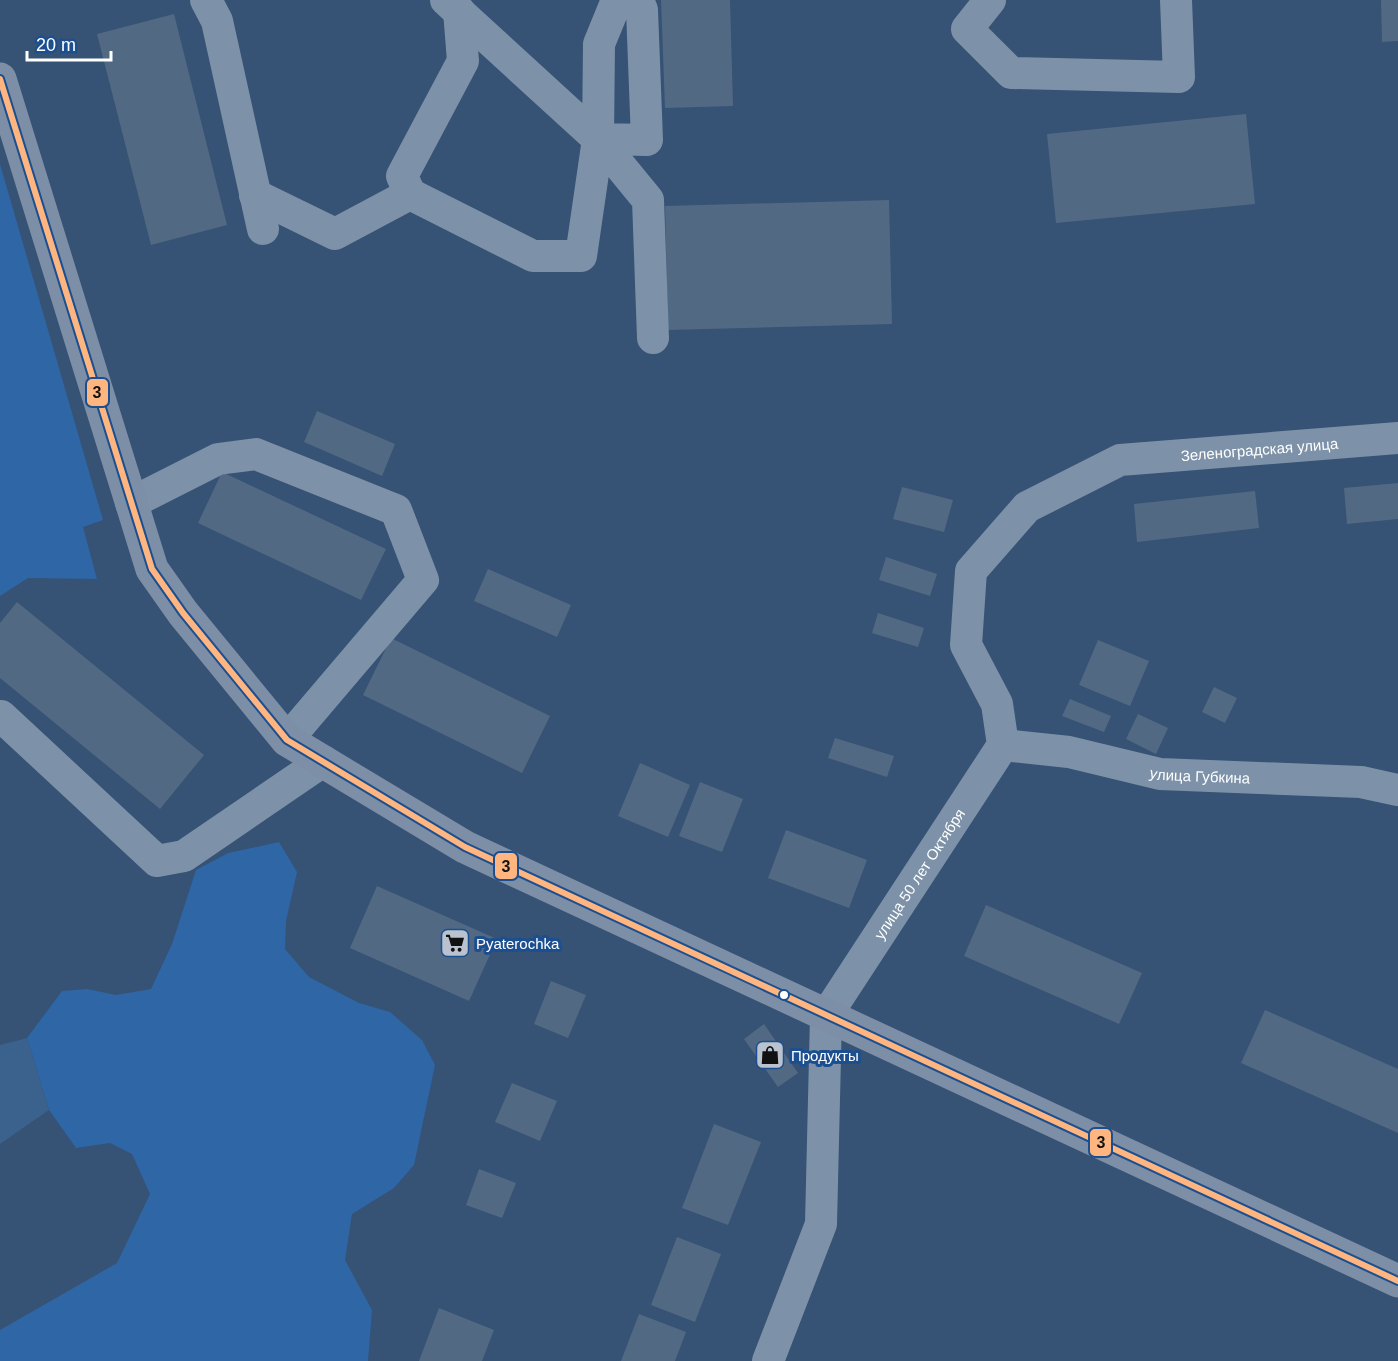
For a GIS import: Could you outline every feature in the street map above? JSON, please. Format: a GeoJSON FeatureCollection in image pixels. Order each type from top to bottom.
{"type":"FeatureCollection","features":[{"type":"Feature","properties":{"kind":"main road"},"geometry":{"type":"LineString","coordinates":[[0,79],[152,569],[183,613],[287,740],[465,847],[1398,1281]]}},
{"type":"Feature","properties":{"kind":"street"},"geometry":{"type":"LineString","coordinates":[[206,0],[217,21],[263,229]]}},
{"type":"Feature","properties":{"kind":"street"},"geometry":{"type":"LineString","coordinates":[[453,6],[463,61],[402,176],[410,194],[533,256],[581,256],[598,139],[599,44],[617,0]]}},
{"type":"Feature","properties":{"kind":"street"},"geometry":{"type":"LineString","coordinates":[[598,139],[647,140],[642,10],[638,0]]}},
{"type":"Feature","properties":{"kind":"street"},"geometry":{"type":"LineString","coordinates":[[990,0],[967,29],[1011,73],[1179,77],[1176,0]]}},
{"type":"Feature","properties":{"kind":"street"},"geometry":{"type":"LineString","coordinates":[[453,6],[598,139],[648,200],[653,338]]}},
{"type":"Feature","properties":{"kind":"street"},"geometry":{"type":"LineString","coordinates":[[255,195],[335,234],[410,194]]}},
{"type":"Feature","properties":{"kind":"street","name":"Зеленоградская улица"},"geometry":{"type":"LineString","coordinates":[[1003,745],[997,705],[966,645],[971,571],[1027,507],[1120,460],[1398,438]]}},
{"type":"Feature","properties":{"kind":"street"},"geometry":{"type":"LineString","coordinates":[[131,503],[218,459],[256,454],[396,510],[423,580],[287,740]]}},
{"type":"Feature","properties":{"kind":"street"},"geometry":{"type":"LineString","coordinates":[[2,716],[157,861],[184,856],[323,762]]}},
{"type":"Feature","properties":{"kind":"street","name":"улица Губкина"},"geometry":{"type":"LineString","coordinates":[[1003,745],[1069,752],[1160,774],[1361,782],[1398,790]]}},
{"type":"Feature","properties":{"kind":"street","name":"улица 50 лет Октября"},"geometry":{"type":"LineString","coordinates":[[826,1016],[1003,745]]}},
{"type":"Feature","properties":{"kind":"street"},"geometry":{"type":"LineString","coordinates":[[768,1361],[821,1224],[826,1016]]}},
{"type":"Feature","properties":{"kind":"shaded area"},"geometry":{"type":"Polygon","coordinates":[[[0,164],[103,520],[83,527],[97,579],[28,578],[0,596],[0,164]]]}},
{"type":"Feature","properties":{"kind":"shaded area"},"geometry":{"type":"Polygon","coordinates":[[[279,842],[297,872],[286,921],[285,949],[309,977],[359,1003],[390,1012],[422,1040],[435,1065],[414,1165],[394,1188],[352,1214],[345,1260],[372,1310],[368,1361],[0,1361],[0,1330],[117,1263],[150,1194],[132,1154],[110,1143],[76,1148],[49,1110],[27,1038],[62,991],[87,989],[116,995],[151,989],[172,944],[196,870],[228,853],[279,842]]]}},
{"type":"Feature","properties":{"kind":"shaded area"},"geometry":{"type":"Polygon","coordinates":[[[27,1038],[49,1110],[0,1144],[0,1045],[27,1038]]]}},
{"type":"Feature","properties":{"kind":"building"},"geometry":{"type":"Polygon","coordinates":[[[661,0],[730,0],[733,106],[665,108],[661,0]]]}},
{"type":"Feature","properties":{"kind":"building"},"geometry":{"type":"Polygon","coordinates":[[[1381,0],[1398,0],[1398,41],[1382,42],[1381,0]]]}},
{"type":"Feature","properties":{"kind":"building"},"geometry":{"type":"Polygon","coordinates":[[[174,14],[227,225],[151,245],[97,34],[174,14]]]}},
{"type":"Feature","properties":{"kind":"building"},"geometry":{"type":"Polygon","coordinates":[[[1246,114],[1255,204],[1056,223],[1047,134],[1246,114]]]}},
{"type":"Feature","properties":{"kind":"building"},"geometry":{"type":"Polygon","coordinates":[[[889,200],[892,324],[668,330],[665,206],[889,200]]]}},
{"type":"Feature","properties":{"kind":"building"},"geometry":{"type":"Polygon","coordinates":[[[317,411],[395,444],[382,476],[304,442],[317,411]]]}},
{"type":"Feature","properties":{"kind":"building"},"geometry":{"type":"Polygon","coordinates":[[[222,472],[386,549],[361,600],[198,523],[222,472]]]}},
{"type":"Feature","properties":{"kind":"building"},"geometry":{"type":"Polygon","coordinates":[[[1398,483],[1398,519],[1347,524],[1344,488],[1398,483]]]}},
{"type":"Feature","properties":{"kind":"building"},"geometry":{"type":"Polygon","coordinates":[[[902,487],[953,500],[944,532],[893,519],[902,487]]]}},
{"type":"Feature","properties":{"kind":"building"},"geometry":{"type":"Polygon","coordinates":[[[1255,491],[1259,528],[1137,542],[1134,504],[1255,491]]]}},
{"type":"Feature","properties":{"kind":"building"},"geometry":{"type":"Polygon","coordinates":[[[886,557],[937,574],[930,596],[879,580],[886,557]]]}},
{"type":"Feature","properties":{"kind":"building"},"geometry":{"type":"Polygon","coordinates":[[[488,569],[571,605],[557,637],[474,601],[488,569]]]}},
{"type":"Feature","properties":{"kind":"building"},"geometry":{"type":"Polygon","coordinates":[[[17,602],[204,755],[160,809],[0,678],[0,623],[17,602]]]}},
{"type":"Feature","properties":{"kind":"building"},"geometry":{"type":"Polygon","coordinates":[[[878,613],[924,628],[918,647],[872,633],[878,613]]]}},
{"type":"Feature","properties":{"kind":"building"},"geometry":{"type":"Polygon","coordinates":[[[391,638],[550,716],[522,773],[363,695],[391,638]]]}},
{"type":"Feature","properties":{"kind":"building"},"geometry":{"type":"Polygon","coordinates":[[[1098,640],[1149,661],[1130,706],[1079,685],[1098,640]]]}},
{"type":"Feature","properties":{"kind":"building"},"geometry":{"type":"Polygon","coordinates":[[[1214,687],[1237,698],[1225,723],[1202,712],[1214,687]]]}},
{"type":"Feature","properties":{"kind":"building"},"geometry":{"type":"Polygon","coordinates":[[[1070,699],[1111,716],[1104,732],[1062,716],[1070,699]]]}},
{"type":"Feature","properties":{"kind":"building"},"geometry":{"type":"Polygon","coordinates":[[[1138,714],[1168,728],[1156,754],[1126,739],[1138,714]]]}},
{"type":"Feature","properties":{"kind":"building"},"geometry":{"type":"Polygon","coordinates":[[[835,738],[894,756],[887,777],[828,758],[835,738]]]}},
{"type":"Feature","properties":{"kind":"building"},"geometry":{"type":"Polygon","coordinates":[[[640,763],[690,785],[668,837],[618,816],[640,763]]]}},
{"type":"Feature","properties":{"kind":"building"},"geometry":{"type":"Polygon","coordinates":[[[700,782],[743,799],[722,852],[679,836],[700,782]]]}},
{"type":"Feature","properties":{"kind":"building"},"geometry":{"type":"Polygon","coordinates":[[[786,830],[867,860],[849,908],[768,878],[786,830]]]}},
{"type":"Feature","properties":{"kind":"building"},"geometry":{"type":"Polygon","coordinates":[[[377,886],[497,939],[469,1001],[350,948],[377,886]]]}},
{"type":"Feature","properties":{"kind":"building"},"geometry":{"type":"Polygon","coordinates":[[[986,905],[1142,973],[1119,1024],[964,956],[986,905]]]}},
{"type":"Feature","properties":{"kind":"building"},"geometry":{"type":"Polygon","coordinates":[[[551,981],[586,995],[568,1038],[534,1024],[551,981]]]}},
{"type":"Feature","properties":{"kind":"building"},"geometry":{"type":"Polygon","coordinates":[[[1265,1010],[1398,1069],[1398,1133],[1241,1063],[1265,1010]]]}},
{"type":"Feature","properties":{"kind":"building"},"geometry":{"type":"Polygon","coordinates":[[[764,1024],[798,1073],[778,1087],[744,1039],[764,1024]]]}},
{"type":"Feature","properties":{"kind":"building"},"geometry":{"type":"Polygon","coordinates":[[[512,1083],[557,1101],[540,1141],[495,1122],[512,1083]]]}},
{"type":"Feature","properties":{"kind":"building"},"geometry":{"type":"Polygon","coordinates":[[[714,1124],[761,1142],[728,1225],[682,1208],[714,1124]]]}},
{"type":"Feature","properties":{"kind":"building"},"geometry":{"type":"Polygon","coordinates":[[[479,1169],[516,1183],[502,1218],[466,1205],[479,1169]]]}},
{"type":"Feature","properties":{"kind":"building"},"geometry":{"type":"Polygon","coordinates":[[[677,1237],[721,1254],[695,1322],[651,1305],[677,1237]]]}},
{"type":"Feature","properties":{"kind":"building"},"geometry":{"type":"Polygon","coordinates":[[[439,1308],[494,1330],[482,1361],[419,1361],[439,1308]]]}},
{"type":"Feature","properties":{"kind":"building"},"geometry":{"type":"Polygon","coordinates":[[[639,1314],[686,1332],[675,1361],[621,1361],[639,1314]]]}},
{"type":"Feature","properties":{"kind":"transit line","name":"3"},"geometry":{"type":"LineString","coordinates":[[0,79],[152,569],[183,613],[287,740],[465,847],[1398,1281]]}},
{"type":"Feature","properties":{"kind":"place","name":"Pyaterochka"},"geometry":{"type":"Point","coordinates":[455,943]}},
{"type":"Feature","properties":{"kind":"place","name":"Продукты"},"geometry":{"type":"Point","coordinates":[770,1055]}}]}
